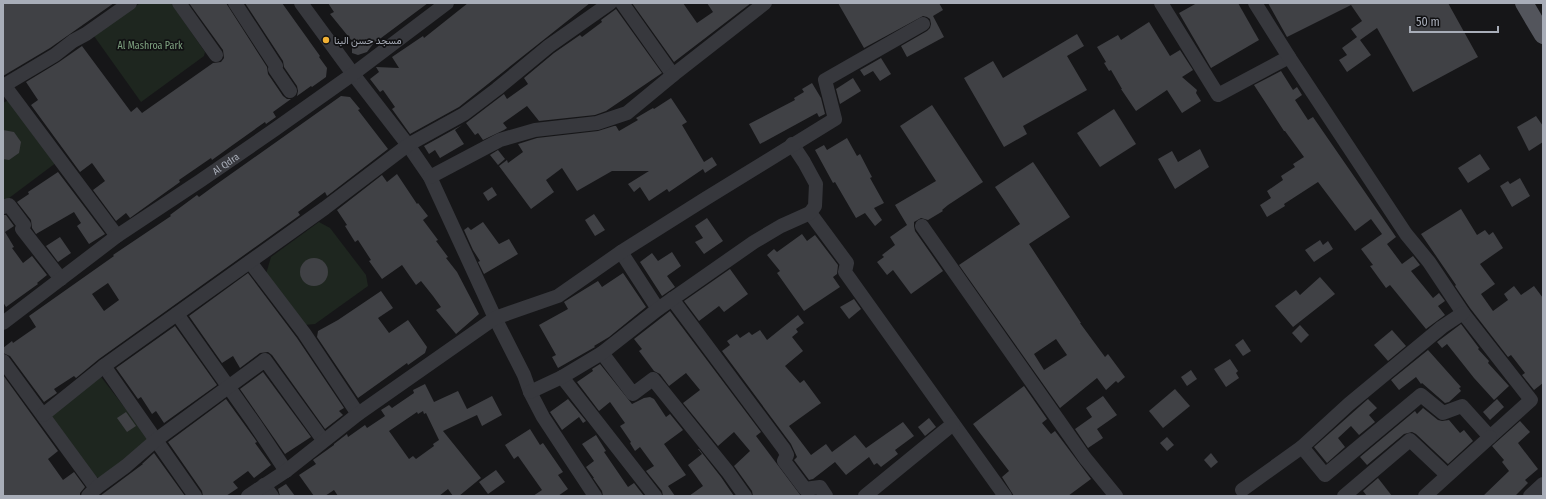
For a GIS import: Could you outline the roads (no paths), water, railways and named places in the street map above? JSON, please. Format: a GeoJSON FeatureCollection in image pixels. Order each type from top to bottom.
{"type":"FeatureCollection","features":[{"type":"Feature","properties":{"kind":"main road"},"geometry":{"type":"LineString","coordinates":[[1524,3],[1543,35]]}},
{"type":"Feature","properties":{"kind":"street"},"geometry":{"type":"LineString","coordinates":[[117,236],[4,86],[55,55],[73,41],[86,34],[130,3]]}},
{"type":"Feature","properties":{"kind":"street"},"geometry":{"type":"LineString","coordinates":[[179,3],[216,55]]}},
{"type":"Feature","properties":{"kind":"street"},"geometry":{"type":"LineString","coordinates":[[235,3],[276,66],[275,69],[290,91]]}},
{"type":"Feature","properties":{"kind":"street"},"geometry":{"type":"LineString","coordinates":[[301,3],[408,145],[430,178],[495,318],[524,375],[530,392],[543,417],[595,496]]}},
{"type":"Feature","properties":{"kind":"street","name":"Al Qdra"},"geometry":{"type":"LineString","coordinates":[[3,323],[117,236],[200,182],[353,74],[447,3]]}},
{"type":"Feature","properties":{"kind":"street"},"geometry":{"type":"LineString","coordinates":[[42,415],[104,366],[250,262],[408,145],[464,114],[549,46],[610,3]]}},
{"type":"Feature","properties":{"kind":"street"},"geometry":{"type":"LineString","coordinates":[[622,3],[673,75]]}},
{"type":"Feature","properties":{"kind":"street"},"geometry":{"type":"LineString","coordinates":[[430,178],[500,140],[535,130],[597,123],[627,113],[673,75],[766,3]]}},
{"type":"Feature","properties":{"kind":"street"},"geometry":{"type":"LineString","coordinates":[[1161,3],[1218,95],[1289,57]]}},
{"type":"Feature","properties":{"kind":"street"},"geometry":{"type":"LineString","coordinates":[[1256,3],[1289,57],[1402,228],[1429,262],[1463,313],[1532,400],[1425,496]]}},
{"type":"Feature","properties":{"kind":"street"},"geometry":{"type":"LineString","coordinates":[[248,496],[268,491],[286,471],[323,440],[495,318],[558,296],[621,252],[792,144],[835,120],[826,80],[923,24]]}},
{"type":"Feature","properties":{"kind":"street"},"geometry":{"type":"LineString","coordinates":[[530,392],[562,377],[602,353],[658,309],[754,242],[781,226],[810,213],[815,206],[816,184],[792,144]]}},
{"type":"Feature","properties":{"kind":"street"},"geometry":{"type":"LineString","coordinates":[[3,207],[9,205],[24,225],[22,229],[61,280]]}},
{"type":"Feature","properties":{"kind":"street"},"geometry":{"type":"LineString","coordinates":[[810,213],[847,263],[845,272],[1005,496]]}},
{"type":"Feature","properties":{"kind":"street"},"geometry":{"type":"LineString","coordinates":[[922,226],[1085,458],[1116,496]]}},
{"type":"Feature","properties":{"kind":"street"},"geometry":{"type":"LineString","coordinates":[[621,252],[658,309]]}},
{"type":"Feature","properties":{"kind":"street"},"geometry":{"type":"LineString","coordinates":[[250,262],[304,333],[358,414]]}},
{"type":"Feature","properties":{"kind":"street"},"geometry":{"type":"LineString","coordinates":[[672,299],[784,449],[787,455],[784,461],[805,489],[823,491]]}},
{"type":"Feature","properties":{"kind":"street"},"geometry":{"type":"LineString","coordinates":[[1242,490],[1302,447],[1349,404],[1442,327],[1463,313]]}},
{"type":"Feature","properties":{"kind":"street"},"geometry":{"type":"LineString","coordinates":[[177,314],[286,471]]}},
{"type":"Feature","properties":{"kind":"street"},"geometry":{"type":"LineString","coordinates":[[602,353],[633,394],[654,379],[728,472],[745,496]]}},
{"type":"Feature","properties":{"kind":"street"},"geometry":{"type":"LineString","coordinates":[[3,361],[42,415],[92,492],[126,466],[156,440],[265,360],[323,440]]}},
{"type":"Feature","properties":{"kind":"street"},"geometry":{"type":"LineString","coordinates":[[104,366],[195,496]]}},
{"type":"Feature","properties":{"kind":"street"},"geometry":{"type":"LineString","coordinates":[[562,377],[655,496]]}},
{"type":"Feature","properties":{"kind":"street"},"geometry":{"type":"LineString","coordinates":[[1302,447],[1325,475],[1421,395],[1443,413],[1462,406],[1490,438]]}},
{"type":"Feature","properties":{"kind":"street"},"geometry":{"type":"LineString","coordinates":[[865,496],[953,424]]}},
{"type":"Feature","properties":{"kind":"street"},"geometry":{"type":"LineString","coordinates":[[1344,496],[1410,440],[1447,475]]}},
{"type":"Feature","properties":{"kind":"street"},"geometry":{"type":"LineString","coordinates":[[1530,496],[1543,484]]}},
{"type":"Feature","properties":{"kind":"street"},"geometry":{"type":"LineString","coordinates":[[808,496],[823,491]]}},
{"type":"Feature","properties":{"kind":"place","name":"مسجد حسن البنا"},"geometry":{"type":"Point","coordinates":[326,40]}},
{"type":"Feature","properties":{"kind":"park label","name":"Al Mashroa Park"},"geometry":{"type":"Point","coordinates":[150,45]}}]}
